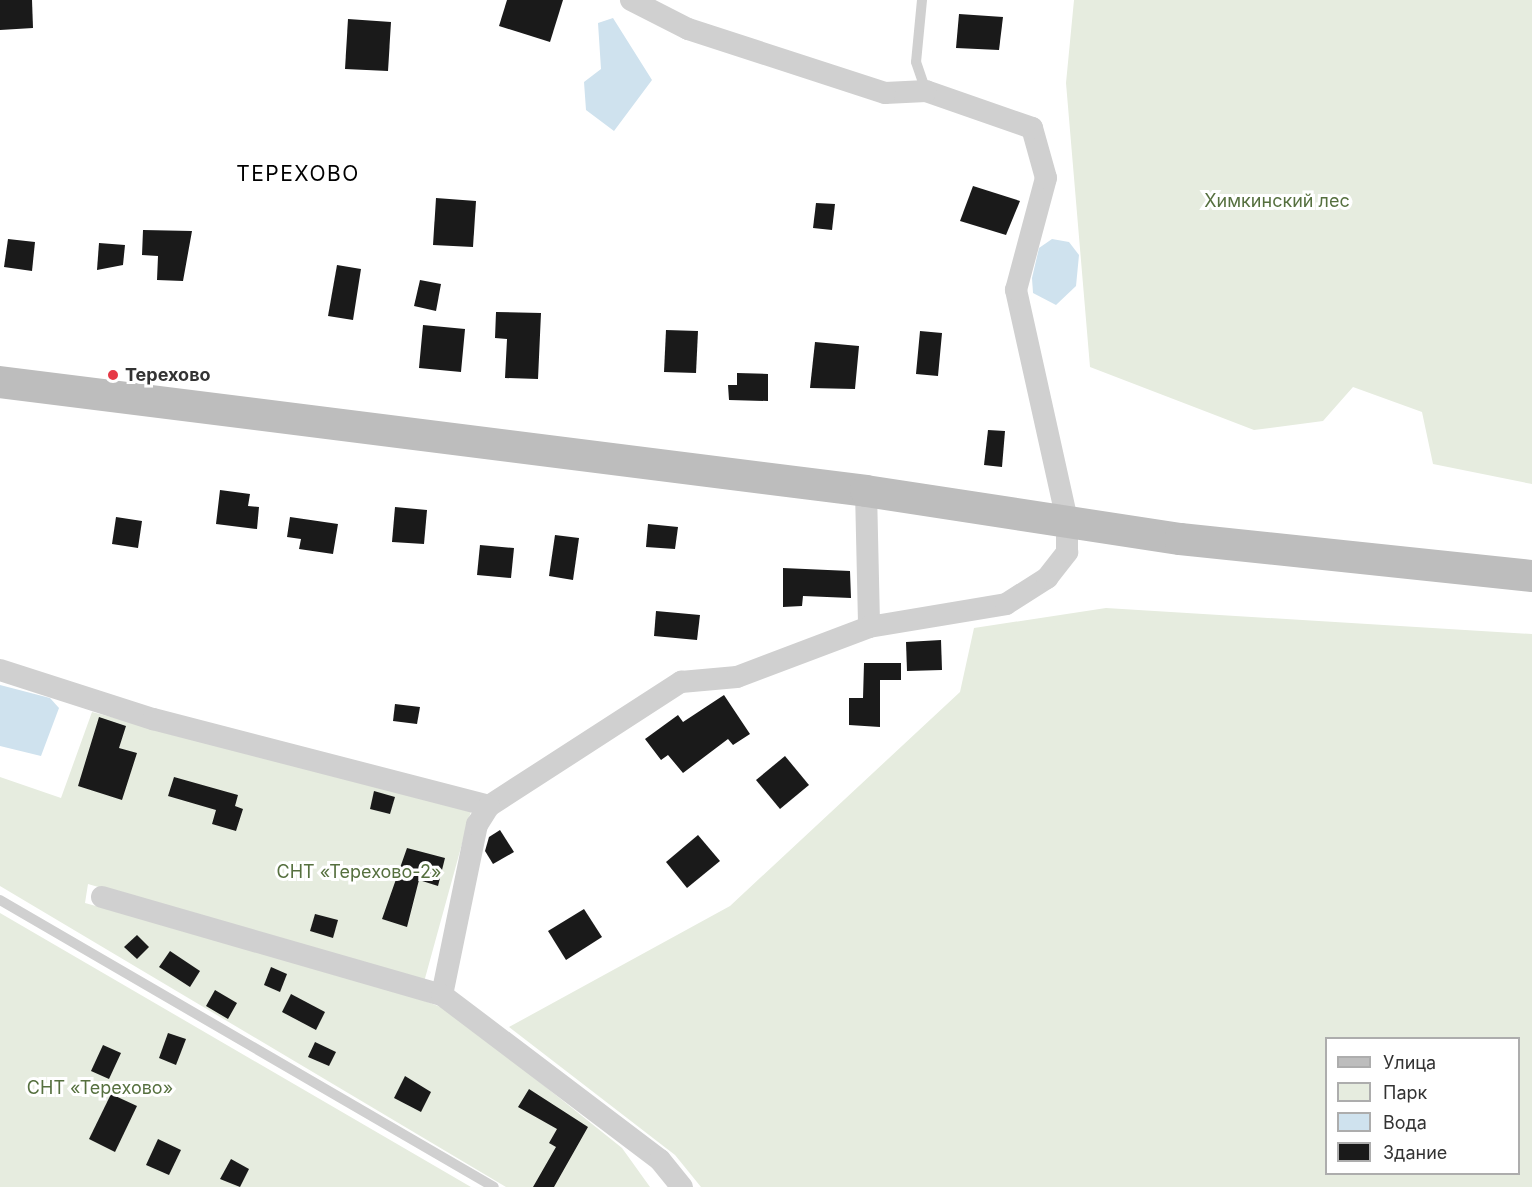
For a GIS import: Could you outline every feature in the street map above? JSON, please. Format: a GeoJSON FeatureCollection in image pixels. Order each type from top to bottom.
{"type":"FeatureCollection","features":[{"type":"Feature","properties":{"kind":"main road"},"geometry":{"type":"LineString","coordinates":[[0,382],[866,491],[1180,539],[1532,576]]}},
{"type":"Feature","properties":{"kind":"street"},"geometry":{"type":"LineString","coordinates":[[442,995],[477,825],[489,806],[681,681],[737,677],[869,627],[1006,604],[1047,578],[1067,552],[1067,520],[1016,290],[1046,178],[1032,128],[926,91],[885,93],[688,29],[631,0]]}},
{"type":"Feature","properties":{"kind":"street"},"geometry":{"type":"LineString","coordinates":[[866,491],[869,627]]}},
{"type":"Feature","properties":{"kind":"street"},"geometry":{"type":"LineString","coordinates":[[0,670],[153,719],[489,806]]}},
{"type":"Feature","properties":{"kind":"street"},"geometry":{"type":"LineString","coordinates":[[102,897],[442,995],[660,1160],[682,1187]]}},
{"type":"Feature","properties":{"kind":"lane"},"geometry":{"type":"LineString","coordinates":[[922,0],[916,62],[926,91]]}},
{"type":"Feature","properties":{"kind":"lane"},"geometry":{"type":"LineString","coordinates":[[0,900],[494,1187]]}},
{"type":"Feature","properties":{"kind":"green space","name":"Химкинский лес"},"geometry":{"type":"Polygon","coordinates":[[[1074,0],[1532,0],[1532,484],[1433,464],[1422,412],[1353,387],[1323,421],[1254,430],[1090,367],[1066,83],[1074,0]]]}},
{"type":"Feature","properties":{"kind":"green space"},"geometry":{"type":"Polygon","coordinates":[[[1106,608],[1532,634],[1532,1187],[701,1187],[675,1155],[509,1027],[730,906],[960,692],[974,628],[1106,608]]]}},
{"type":"Feature","properties":{"kind":"green space","name":"СНТ «Терехово-2»"},"geometry":{"type":"Polygon","coordinates":[[[92,712],[471,811],[424,982],[88,884],[85,903],[391,988],[451,1011],[622,1148],[650,1187],[506,1187],[0,886],[0,777],[61,798],[92,712]]]}},
{"type":"Feature","properties":{"kind":"green space","name":"СНТ «Терехово»"},"geometry":{"type":"Polygon","coordinates":[[[0,913],[471,1187],[0,1187],[0,913]]]}},
{"type":"Feature","properties":{"kind":"water"},"geometry":{"type":"Polygon","coordinates":[[[613,18],[652,80],[614,131],[586,110],[584,82],[601,69],[598,23],[613,18]]]}},
{"type":"Feature","properties":{"kind":"water"},"geometry":{"type":"Polygon","coordinates":[[[1052,239],[1069,242],[1079,255],[1076,286],[1056,305],[1033,293],[1032,278],[1039,248],[1052,239]]]}},
{"type":"Feature","properties":{"kind":"water"},"geometry":{"type":"Polygon","coordinates":[[[0,685],[50,698],[59,708],[41,756],[0,746],[0,685]]]}},
{"type":"Feature","properties":{"kind":"building"},"geometry":{"type":"Polygon","coordinates":[[[0,0],[32,0],[33,28],[0,30],[0,0]]]}},
{"type":"Feature","properties":{"kind":"building"},"geometry":{"type":"Polygon","coordinates":[[[507,0],[563,0],[550,42],[499,26],[507,0]]]}},
{"type":"Feature","properties":{"kind":"building"},"geometry":{"type":"Polygon","coordinates":[[[959,14],[1003,17],[999,50],[956,48],[959,14]]]}},
{"type":"Feature","properties":{"kind":"building"},"geometry":{"type":"Polygon","coordinates":[[[348,19],[391,22],[388,71],[345,69],[348,19]]]}},
{"type":"Feature","properties":{"kind":"building"},"geometry":{"type":"Polygon","coordinates":[[[973,186],[1020,201],[1006,235],[960,221],[973,186]]]}},
{"type":"Feature","properties":{"kind":"building"},"geometry":{"type":"Polygon","coordinates":[[[436,198],[476,201],[473,247],[433,245],[436,198]]]}},
{"type":"Feature","properties":{"kind":"building"},"geometry":{"type":"Polygon","coordinates":[[[816,203],[835,204],[832,230],[813,228],[816,203]]]}},
{"type":"Feature","properties":{"kind":"building"},"geometry":{"type":"Polygon","coordinates":[[[143,230],[192,231],[183,281],[157,280],[158,256],[142,255],[143,230]]]}},
{"type":"Feature","properties":{"kind":"building"},"geometry":{"type":"Polygon","coordinates":[[[8,239],[35,242],[32,271],[4,267],[8,239]]]}},
{"type":"Feature","properties":{"kind":"building"},"geometry":{"type":"Polygon","coordinates":[[[99,243],[125,245],[123,265],[97,270],[99,243]]]}},
{"type":"Feature","properties":{"kind":"building"},"geometry":{"type":"Polygon","coordinates":[[[337,265],[361,269],[353,320],[328,316],[337,265]]]}},
{"type":"Feature","properties":{"kind":"building"},"geometry":{"type":"Polygon","coordinates":[[[420,280],[441,284],[436,311],[414,306],[420,280]]]}},
{"type":"Feature","properties":{"kind":"building"},"geometry":{"type":"Polygon","coordinates":[[[496,312],[541,313],[538,379],[505,378],[507,339],[495,338],[496,312]]]}},
{"type":"Feature","properties":{"kind":"building"},"geometry":{"type":"Polygon","coordinates":[[[423,325],[465,329],[461,372],[419,368],[423,325]]]}},
{"type":"Feature","properties":{"kind":"building"},"geometry":{"type":"Polygon","coordinates":[[[666,330],[698,331],[696,373],[664,372],[666,330]]]}},
{"type":"Feature","properties":{"kind":"building"},"geometry":{"type":"Polygon","coordinates":[[[920,331],[942,333],[938,376],[916,374],[920,331]]]}},
{"type":"Feature","properties":{"kind":"building"},"geometry":{"type":"Polygon","coordinates":[[[815,342],[859,346],[855,389],[810,388],[815,342]]]}},
{"type":"Feature","properties":{"kind":"building"},"geometry":{"type":"Polygon","coordinates":[[[737,373],[768,374],[768,401],[729,400],[728,385],[737,385],[737,373]]]}},
{"type":"Feature","properties":{"kind":"building"},"geometry":{"type":"Polygon","coordinates":[[[988,430],[1005,431],[1002,467],[984,465],[988,430]]]}},
{"type":"Feature","properties":{"kind":"building"},"geometry":{"type":"Polygon","coordinates":[[[220,490],[250,494],[248,506],[259,507],[257,529],[216,524],[220,490]]]}},
{"type":"Feature","properties":{"kind":"building"},"geometry":{"type":"Polygon","coordinates":[[[395,507],[427,510],[424,544],[392,542],[395,507]]]}},
{"type":"Feature","properties":{"kind":"building"},"geometry":{"type":"Polygon","coordinates":[[[116,517],[142,521],[138,548],[112,544],[116,517]]]}},
{"type":"Feature","properties":{"kind":"building"},"geometry":{"type":"Polygon","coordinates":[[[290,517],[338,524],[333,554],[299,549],[301,539],[287,537],[290,517]]]}},
{"type":"Feature","properties":{"kind":"building"},"geometry":{"type":"Polygon","coordinates":[[[648,524],[678,527],[675,549],[646,547],[648,524]]]}},
{"type":"Feature","properties":{"kind":"building"},"geometry":{"type":"Polygon","coordinates":[[[555,535],[579,538],[573,580],[549,576],[555,535]]]}},
{"type":"Feature","properties":{"kind":"building"},"geometry":{"type":"Polygon","coordinates":[[[480,545],[514,548],[511,578],[477,575],[480,545]]]}},
{"type":"Feature","properties":{"kind":"building"},"geometry":{"type":"Polygon","coordinates":[[[783,568],[850,571],[851,598],[803,596],[802,606],[783,607],[783,568]]]}},
{"type":"Feature","properties":{"kind":"building"},"geometry":{"type":"Polygon","coordinates":[[[656,611],[700,615],[697,640],[654,636],[656,611]]]}},
{"type":"Feature","properties":{"kind":"building"},"geometry":{"type":"Polygon","coordinates":[[[941,640],[942,670],[907,671],[906,642],[941,640]]]}},
{"type":"Feature","properties":{"kind":"building"},"geometry":{"type":"Polygon","coordinates":[[[864,663],[901,663],[901,680],[880,680],[880,727],[849,725],[849,698],[863,698],[864,663]]]}},
{"type":"Feature","properties":{"kind":"building"},"geometry":{"type":"Polygon","coordinates":[[[724,695],[750,734],[733,745],[728,739],[683,773],[668,755],[661,760],[645,739],[678,715],[683,722],[724,695]]]}},
{"type":"Feature","properties":{"kind":"building"},"geometry":{"type":"Polygon","coordinates":[[[395,704],[420,707],[417,724],[393,721],[395,704]]]}},
{"type":"Feature","properties":{"kind":"building"},"geometry":{"type":"Polygon","coordinates":[[[99,717],[126,726],[119,748],[137,753],[122,800],[78,786],[99,717]]]}},
{"type":"Feature","properties":{"kind":"building"},"geometry":{"type":"Polygon","coordinates":[[[785,756],[809,785],[780,809],[756,780],[785,756]]]}},
{"type":"Feature","properties":{"kind":"building"},"geometry":{"type":"Polygon","coordinates":[[[174,777],[238,795],[235,806],[243,809],[236,831],[212,824],[216,810],[168,796],[174,777]]]}},
{"type":"Feature","properties":{"kind":"building"},"geometry":{"type":"Polygon","coordinates":[[[374,791],[395,797],[390,814],[370,809],[374,791]]]}},
{"type":"Feature","properties":{"kind":"building"},"geometry":{"type":"Polygon","coordinates":[[[500,830],[514,852],[493,864],[485,851],[489,837],[500,830]]]}},
{"type":"Feature","properties":{"kind":"building"},"geometry":{"type":"Polygon","coordinates":[[[698,835],[720,861],[687,888],[666,862],[698,835]]]}},
{"type":"Feature","properties":{"kind":"building"},"geometry":{"type":"Polygon","coordinates":[[[407,848],[445,858],[438,886],[419,880],[407,927],[382,919],[407,848]]]}},
{"type":"Feature","properties":{"kind":"building"},"geometry":{"type":"Polygon","coordinates":[[[584,909],[602,937],[566,960],[548,931],[584,909]]]}},
{"type":"Feature","properties":{"kind":"building"},"geometry":{"type":"Polygon","coordinates":[[[315,914],[338,920],[333,938],[310,931],[315,914]]]}},
{"type":"Feature","properties":{"kind":"building"},"geometry":{"type":"Polygon","coordinates":[[[137,935],[149,947],[137,959],[124,947],[137,935]]]}},
{"type":"Feature","properties":{"kind":"building"},"geometry":{"type":"Polygon","coordinates":[[[170,951],[200,971],[190,987],[159,967],[170,951]]]}},
{"type":"Feature","properties":{"kind":"building"},"geometry":{"type":"Polygon","coordinates":[[[271,967],[287,974],[280,992],[264,985],[271,967]]]}},
{"type":"Feature","properties":{"kind":"building"},"geometry":{"type":"Polygon","coordinates":[[[215,990],[237,1003],[228,1019],[206,1006],[215,990]]]}},
{"type":"Feature","properties":{"kind":"building"},"geometry":{"type":"Polygon","coordinates":[[[291,994],[325,1012],[316,1030],[282,1012],[291,994]]]}},
{"type":"Feature","properties":{"kind":"building"},"geometry":{"type":"Polygon","coordinates":[[[168,1033],[186,1039],[176,1065],[159,1058],[168,1033]]]}},
{"type":"Feature","properties":{"kind":"building"},"geometry":{"type":"Polygon","coordinates":[[[315,1042],[336,1052],[329,1066],[308,1057],[315,1042]]]}},
{"type":"Feature","properties":{"kind":"building"},"geometry":{"type":"Polygon","coordinates":[[[103,1045],[121,1053],[109,1079],[91,1071],[103,1045]]]}},
{"type":"Feature","properties":{"kind":"building"},"geometry":{"type":"Polygon","coordinates":[[[405,1076],[431,1092],[421,1112],[394,1098],[405,1076]]]}},
{"type":"Feature","properties":{"kind":"building"},"geometry":{"type":"Polygon","coordinates":[[[529,1089],[588,1127],[554,1187],[533,1187],[556,1147],[549,1143],[557,1129],[518,1107],[529,1089]]]}},
{"type":"Feature","properties":{"kind":"building"},"geometry":{"type":"Polygon","coordinates":[[[111,1094],[137,1106],[115,1152],[89,1139],[111,1094]]]}},
{"type":"Feature","properties":{"kind":"building"},"geometry":{"type":"Polygon","coordinates":[[[158,1139],[181,1150],[169,1175],[146,1165],[158,1139]]]}},
{"type":"Feature","properties":{"kind":"building"},"geometry":{"type":"Polygon","coordinates":[[[231,1159],[249,1169],[240,1187],[220,1179],[231,1159]]]}},
{"type":"Feature","properties":{"kind":"place","name":"Терехово"},"geometry":{"type":"Point","coordinates":[113,375]}},
{"type":"Feature","properties":{"kind":"district","name":"ТЕРЕХОВО"},"geometry":{"type":"Point","coordinates":[298,174]}}]}
